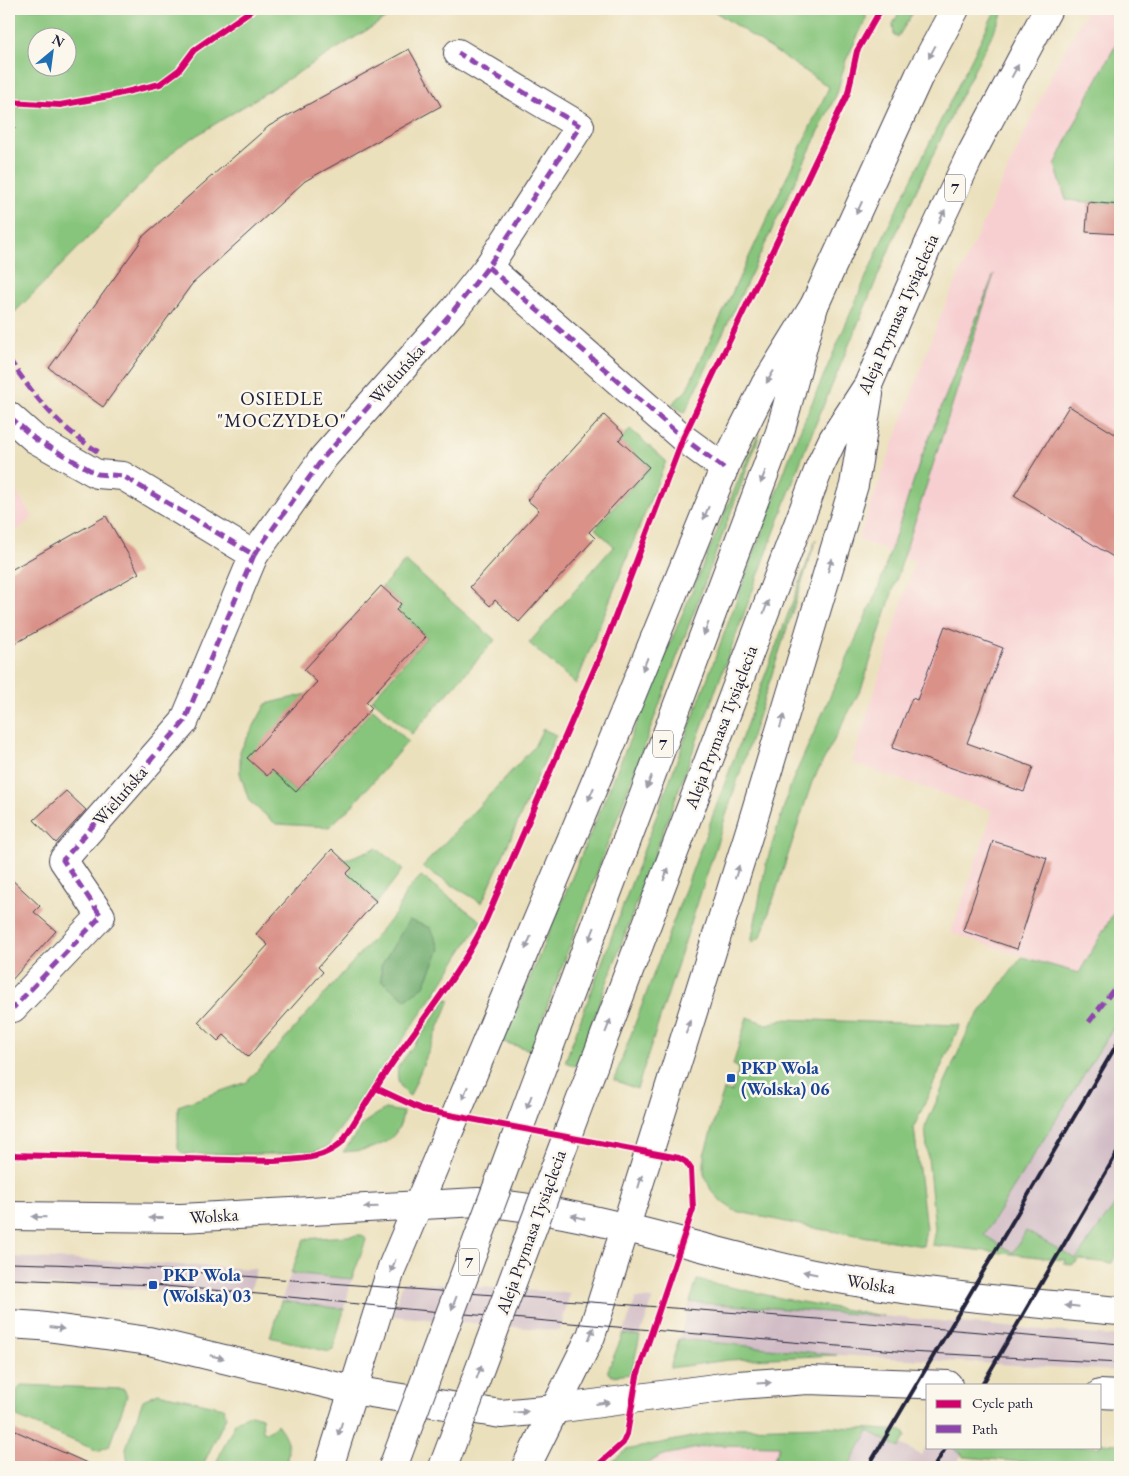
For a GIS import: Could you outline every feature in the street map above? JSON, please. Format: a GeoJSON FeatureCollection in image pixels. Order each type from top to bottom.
{"type":"FeatureCollection","features":[{"type":"Feature","properties":{"kind":"main road","name":"7"},"geometry":{"type":"LineString","coordinates":[[392,1467],[780,432],[814,306],[920,76],[955,9]]}},
{"type":"Feature","properties":{"kind":"main road","name":"Aleja Prymasa Tysiąclecia"},"geometry":{"type":"LineString","coordinates":[[444,1467],[820,466],[833,438],[855,407],[874,373],[968,160],[1048,9]]}},
{"type":"Feature","properties":{"kind":"main road","name":"Wieluńska"},"geometry":{"type":"LineString","coordinates":[[13,1008],[100,916],[64,860],[184,722],[254,555],[324,456],[452,312],[488,267],[580,126],[458,54]]}},
{"type":"Feature","properties":{"kind":"main road"},"geometry":{"type":"LineString","coordinates":[[488,267],[683,438],[724,468]]}},
{"type":"Feature","properties":{"kind":"main road"},"geometry":{"type":"LineString","coordinates":[[329,1467],[392,1267],[420,1205],[724,468],[765,385],[814,306]]}},
{"type":"Feature","properties":{"kind":"main road"},"geometry":{"type":"LineString","coordinates":[[526,1467],[591,1336],[626,1229],[750,830],[854,484],[863,423],[874,373]]}},
{"type":"Feature","properties":{"kind":"main road"},"geometry":{"type":"LineString","coordinates":[[9,416],[35,439],[97,474],[123,476],[254,555]]}},
{"type":"Feature","properties":{"kind":"main road","name":"Wolska"},"geometry":{"type":"LineString","coordinates":[[9,1216],[181,1218],[298,1210],[478,1202],[562,1212],[774,1266],[858,1282],[1120,1311]]}},
{"type":"Feature","properties":{"kind":"main road"},"geometry":{"type":"LineString","coordinates":[[9,1324],[39,1326],[149,1341],[352,1390],[501,1414],[555,1410],[738,1385],[808,1380],[926,1384]]}},
{"type":"Feature","properties":{"kind":"main road"},"geometry":{"type":"LineString","coordinates":[[1102,1394],[1120,1395]]}},
{"type":"Feature","properties":{"kind":"shaded area"},"geometry":{"type":"Polygon","coordinates":[[[1088,9],[1120,9],[1120,902],[1079,974],[951,933],[993,811],[852,763],[915,561],[858,540],[939,319],[1054,69],[1088,9]]]}},
{"type":"Feature","properties":{"kind":"shaded area"},"geometry":{"type":"Polygon","coordinates":[[[9,482],[33,517],[9,537],[9,482]]]}},
{"type":"Feature","properties":{"kind":"shaded area"},"geometry":{"type":"Polygon","coordinates":[[[1120,1017],[1120,1198],[1076,1259],[1026,1231],[1013,1253],[983,1236],[1120,1017]]]}},
{"type":"Feature","properties":{"kind":"shaded area"},"geometry":{"type":"Polygon","coordinates":[[[9,1257],[256,1269],[249,1298],[134,1289],[9,1284],[9,1257]]]}},
{"type":"Feature","properties":{"kind":"shaded area"},"geometry":{"type":"Polygon","coordinates":[[[291,1273],[352,1279],[344,1309],[281,1301],[291,1273]]]}},
{"type":"Feature","properties":{"kind":"shaded area"},"geometry":{"type":"Polygon","coordinates":[[[403,1282],[570,1293],[560,1331],[392,1316],[403,1282]]]}},
{"type":"Feature","properties":{"kind":"shaded area"},"geometry":{"type":"Polygon","coordinates":[[[636,1298],[653,1299],[640,1336],[623,1334],[636,1298]]]}},
{"type":"Feature","properties":{"kind":"shaded area"},"geometry":{"type":"Polygon","coordinates":[[[690,1302],[883,1316],[1120,1337],[1120,1371],[837,1355],[679,1339],[690,1302]]]}},
{"type":"Feature","properties":{"kind":"shaded area"},"geometry":{"type":"Polygon","coordinates":[[[824,1426],[869,1431],[848,1467],[606,1467],[626,1450],[736,1428],[824,1426]]]}},
{"type":"Feature","properties":{"kind":"shaded area"},"geometry":{"type":"Polygon","coordinates":[[[869,1431],[899,1447],[901,1444],[921,1455],[926,1447],[953,1448],[962,1454],[955,1467],[848,1467],[869,1431]]]}},
{"type":"Feature","properties":{"kind":"green space"},"geometry":{"type":"Polygon","coordinates":[[[9,9],[401,9],[178,147],[9,318],[9,9]]]}},
{"type":"Feature","properties":{"kind":"green space"},"geometry":{"type":"Polygon","coordinates":[[[711,9],[866,9],[866,19],[846,60],[837,93],[685,413],[672,404],[686,391],[829,87],[711,9]]]}},
{"type":"Feature","properties":{"kind":"green space"},"geometry":{"type":"Polygon","coordinates":[[[901,9],[915,9],[898,37],[894,36],[893,24],[901,9]]]}},
{"type":"Feature","properties":{"kind":"green space"},"geometry":{"type":"Polygon","coordinates":[[[996,9],[1005,9],[959,100],[894,238],[806,447],[576,1066],[565,1062],[796,440],[885,233],[996,9]]]}},
{"type":"Feature","properties":{"kind":"green space"},"geometry":{"type":"Polygon","coordinates":[[[1118,41],[1120,42],[1120,205],[1066,200],[1055,165],[1091,90],[1118,41]]]}},
{"type":"Feature","properties":{"kind":"green space"},"geometry":{"type":"Polygon","coordinates":[[[994,274],[862,687],[812,782],[761,937],[751,943],[766,864],[791,784],[878,589],[921,458],[994,274]]]}},
{"type":"Feature","properties":{"kind":"green space"},"geometry":{"type":"Polygon","coordinates":[[[630,429],[666,461],[576,684],[529,643],[614,546],[595,529],[649,467],[620,441],[630,429]]]}},
{"type":"Feature","properties":{"kind":"green space"},"geometry":{"type":"Polygon","coordinates":[[[760,434],[531,1050],[503,1042],[757,436],[760,434]]]}},
{"type":"Feature","properties":{"kind":"green space"},"geometry":{"type":"Polygon","coordinates":[[[816,539],[637,1089],[614,1080],[816,539]]]}},
{"type":"Feature","properties":{"kind":"green space"},"geometry":{"type":"Polygon","coordinates":[[[405,561],[495,640],[412,734],[372,699],[427,637],[397,611],[402,605],[382,587],[405,561]]]}},
{"type":"Feature","properties":{"kind":"green space"},"geometry":{"type":"Polygon","coordinates":[[[307,694],[249,759],[266,775],[271,770],[297,793],[373,709],[408,741],[352,806],[329,827],[276,824],[249,801],[240,773],[240,751],[266,704],[307,694]]]}},
{"type":"Feature","properties":{"kind":"green space"},"geometry":{"type":"Polygon","coordinates":[[[543,729],[556,735],[482,903],[422,867],[534,747],[543,729]]]}},
{"type":"Feature","properties":{"kind":"green space"},"geometry":{"type":"Polygon","coordinates":[[[376,848],[403,869],[376,904],[346,877],[351,872],[339,862],[376,848]]]}},
{"type":"Feature","properties":{"kind":"green space"},"geometry":{"type":"Polygon","coordinates":[[[421,876],[481,921],[436,992],[328,1146],[317,1151],[275,1154],[183,1154],[178,1149],[178,1106],[247,1082],[396,913],[406,892],[421,876]]]}},
{"type":"Feature","properties":{"kind":"green space"},"geometry":{"type":"Polygon","coordinates":[[[1120,902],[1120,1017],[984,1235],[1013,1253],[1026,1231],[1076,1259],[1120,1198],[1120,1247],[1112,1263],[1080,1260],[1072,1265],[1064,1263],[1065,1260],[932,1245],[935,1229],[925,1127],[971,1024],[1022,957],[1079,973],[1120,902]]]}},
{"type":"Feature","properties":{"kind":"green space"},"geometry":{"type":"Polygon","coordinates":[[[409,920],[431,928],[440,949],[424,986],[406,999],[381,981],[381,966],[409,920]]]}},
{"type":"Feature","properties":{"kind":"green space"},"geometry":{"type":"Polygon","coordinates":[[[447,999],[450,1000],[410,1096],[399,1083],[397,1076],[398,1067],[447,999]]]}},
{"type":"Feature","properties":{"kind":"green space"},"geometry":{"type":"Polygon","coordinates":[[[747,1017],[769,1025],[782,1019],[960,1025],[914,1127],[926,1229],[923,1246],[819,1229],[735,1211],[722,1202],[711,1190],[704,1174],[704,1155],[724,1090],[732,1092],[739,1068],[733,1065],[747,1017]]]}},
{"type":"Feature","properties":{"kind":"green space"},"geometry":{"type":"Polygon","coordinates":[[[385,1109],[403,1112],[396,1132],[390,1139],[364,1150],[343,1152],[365,1122],[385,1109]]]}},
{"type":"Feature","properties":{"kind":"green space"},"geometry":{"type":"Polygon","coordinates":[[[361,1235],[366,1240],[352,1279],[291,1273],[304,1239],[361,1235]]]}},
{"type":"Feature","properties":{"kind":"green space"},"geometry":{"type":"Polygon","coordinates":[[[697,1280],[790,1300],[883,1316],[690,1302],[697,1280]]]}},
{"type":"Feature","properties":{"kind":"green space"},"geometry":{"type":"Polygon","coordinates":[[[281,1301],[344,1309],[333,1350],[329,1352],[270,1337],[281,1301]]]}},
{"type":"Feature","properties":{"kind":"green space"},"geometry":{"type":"Polygon","coordinates":[[[623,1334],[640,1336],[631,1374],[612,1376],[608,1373],[608,1370],[623,1334]]]}},
{"type":"Feature","properties":{"kind":"green space"},"geometry":{"type":"Polygon","coordinates":[[[679,1339],[837,1355],[728,1360],[670,1368],[679,1339]]]}},
{"type":"Feature","properties":{"kind":"green space"},"geometry":{"type":"Polygon","coordinates":[[[21,1385],[124,1389],[127,1396],[109,1446],[98,1451],[17,1417],[17,1391],[21,1385]]]}},
{"type":"Feature","properties":{"kind":"green space"},"geometry":{"type":"Polygon","coordinates":[[[158,1393],[224,1408],[226,1417],[202,1467],[128,1466],[126,1448],[143,1400],[158,1393]]]}},
{"type":"Feature","properties":{"kind":"green space"},"geometry":{"type":"Polygon","coordinates":[[[251,1414],[262,1417],[263,1431],[268,1432],[277,1424],[281,1430],[287,1444],[286,1467],[214,1467],[236,1421],[251,1414]]]}},
{"type":"Feature","properties":{"kind":"green space"},"geometry":{"type":"Polygon","coordinates":[[[824,1426],[904,1431],[906,1436],[899,1448],[869,1431],[848,1467],[770,1467],[780,1446],[712,1445],[664,1455],[638,1467],[606,1467],[626,1450],[736,1428],[824,1426]]]}},
{"type":"Feature","properties":{"kind":"green space"},"geometry":{"type":"Polygon","coordinates":[[[1102,1443],[1120,1444],[1120,1467],[1084,1467],[963,1457],[962,1454],[953,1448],[1102,1448],[1102,1443]]]}},
{"type":"Feature","properties":{"kind":"building"},"geometry":{"type":"Polygon","coordinates":[[[409,49],[441,106],[305,181],[192,284],[103,407],[49,368],[141,241],[141,238],[269,126],[409,49]]]}},
{"type":"Feature","properties":{"kind":"building"},"geometry":{"type":"Polygon","coordinates":[[[1088,202],[1120,205],[1120,234],[1086,232],[1088,202]]]}},
{"type":"Feature","properties":{"kind":"building"},"geometry":{"type":"Polygon","coordinates":[[[1069,406],[1120,437],[1120,561],[1014,496],[1069,406]]]}},
{"type":"Feature","properties":{"kind":"building"},"geometry":{"type":"Polygon","coordinates":[[[604,415],[624,434],[619,440],[649,467],[589,532],[595,538],[519,622],[495,600],[490,606],[470,587],[539,510],[527,500],[604,415]]]}},
{"type":"Feature","properties":{"kind":"building"},"geometry":{"type":"Polygon","coordinates":[[[106,516],[139,573],[9,647],[9,571],[106,516]]]}},
{"type":"Feature","properties":{"kind":"building"},"geometry":{"type":"Polygon","coordinates":[[[381,586],[401,604],[396,610],[426,637],[366,702],[372,708],[296,792],[272,770],[267,776],[247,758],[317,682],[304,670],[381,586]]]}},
{"type":"Feature","properties":{"kind":"building"},"geometry":{"type":"Polygon","coordinates":[[[945,626],[1003,648],[967,743],[1033,767],[1024,792],[892,748],[912,698],[917,700],[945,626]]]}},
{"type":"Feature","properties":{"kind":"building"},"geometry":{"type":"Polygon","coordinates":[[[66,791],[86,810],[56,843],[34,820],[66,791]]]}},
{"type":"Feature","properties":{"kind":"building"},"geometry":{"type":"Polygon","coordinates":[[[993,841],[1047,858],[1017,949],[963,931],[993,841]]]}},
{"type":"Feature","properties":{"kind":"building"},"geometry":{"type":"Polygon","coordinates":[[[332,849],[352,868],[346,874],[376,901],[318,967],[323,972],[248,1057],[224,1035],[218,1041],[198,1022],[268,945],[256,934],[332,849]]]}},
{"type":"Feature","properties":{"kind":"building"},"geometry":{"type":"Polygon","coordinates":[[[9,877],[40,906],[34,912],[56,931],[9,983],[9,877]]]}},
{"type":"Feature","properties":{"kind":"building"},"geometry":{"type":"Polygon","coordinates":[[[9,1428],[49,1446],[96,1467],[9,1467],[9,1428]]]}},
{"type":"Feature","properties":{"kind":"tram line"},"geometry":{"type":"LineString","coordinates":[[9,1263],[210,1273],[1120,1344]]}},
{"type":"Feature","properties":{"kind":"tram line"},"geometry":{"type":"LineString","coordinates":[[9,1279],[153,1285],[908,1352],[1120,1363]]}},
{"type":"Feature","properties":{"kind":"railway"},"geometry":{"type":"LineString","coordinates":[[868,1467],[1120,1039]]}},
{"type":"Feature","properties":{"kind":"railway"},"geometry":{"type":"LineString","coordinates":[[983,1384],[1120,1148]]}},
{"type":"Feature","properties":{"kind":"railway"},"geometry":{"type":"LineString","coordinates":[[934,1467],[945,1448]]}},
{"type":"Feature","properties":{"kind":"marked path"},"geometry":{"type":"LineString","coordinates":[[254,555],[324,457],[453,311],[488,267],[580,126],[458,53]]}},
{"type":"Feature","properties":{"kind":"marked path"},"geometry":{"type":"LineString","coordinates":[[9,131],[14,126]]}},
{"type":"Feature","properties":{"kind":"marked path"},"geometry":{"type":"LineString","coordinates":[[488,267],[683,438],[724,468]]}},
{"type":"Feature","properties":{"kind":"marked path"},"geometry":{"type":"LineString","coordinates":[[9,359],[39,400],[61,424],[102,454]]}},
{"type":"Feature","properties":{"kind":"marked path"},"geometry":{"type":"LineString","coordinates":[[9,416],[35,439],[97,474],[123,476],[254,555],[184,722],[63,860],[101,916],[13,1008]]}},
{"type":"Feature","properties":{"kind":"marked path"},"geometry":{"type":"LineString","coordinates":[[1089,1022],[1120,981]]}},
{"type":"Feature","properties":{"kind":"cycle path"},"geometry":{"type":"LineString","coordinates":[[9,102],[60,105],[160,84],[179,70],[194,50],[253,9]]}},
{"type":"Feature","properties":{"kind":"cycle path"},"geometry":{"type":"LineString","coordinates":[[9,1155],[274,1161],[310,1158],[327,1152],[342,1142],[386,1072],[454,976],[485,922],[603,649],[683,438],[848,93],[857,51],[881,9]]}},
{"type":"Feature","properties":{"kind":"cycle path"},"geometry":{"type":"LineString","coordinates":[[376,1088],[423,1110],[679,1158],[686,1162],[691,1169],[693,1209],[637,1376],[627,1434],[623,1443],[596,1467]]}},
{"type":"Feature","properties":{"kind":"place","name":"PKP Wola (Wolska) 06"},"geometry":{"type":"Point","coordinates":[731,1078]}},
{"type":"Feature","properties":{"kind":"place","name":"PKP Wola (Wolska) 03"},"geometry":{"type":"Point","coordinates":[153,1285]}},
{"type":"Feature","properties":{"kind":"district","name":"OSIEDLE \"MOCZYDŁO\""},"geometry":{"type":"Point","coordinates":[282,409]}}]}
